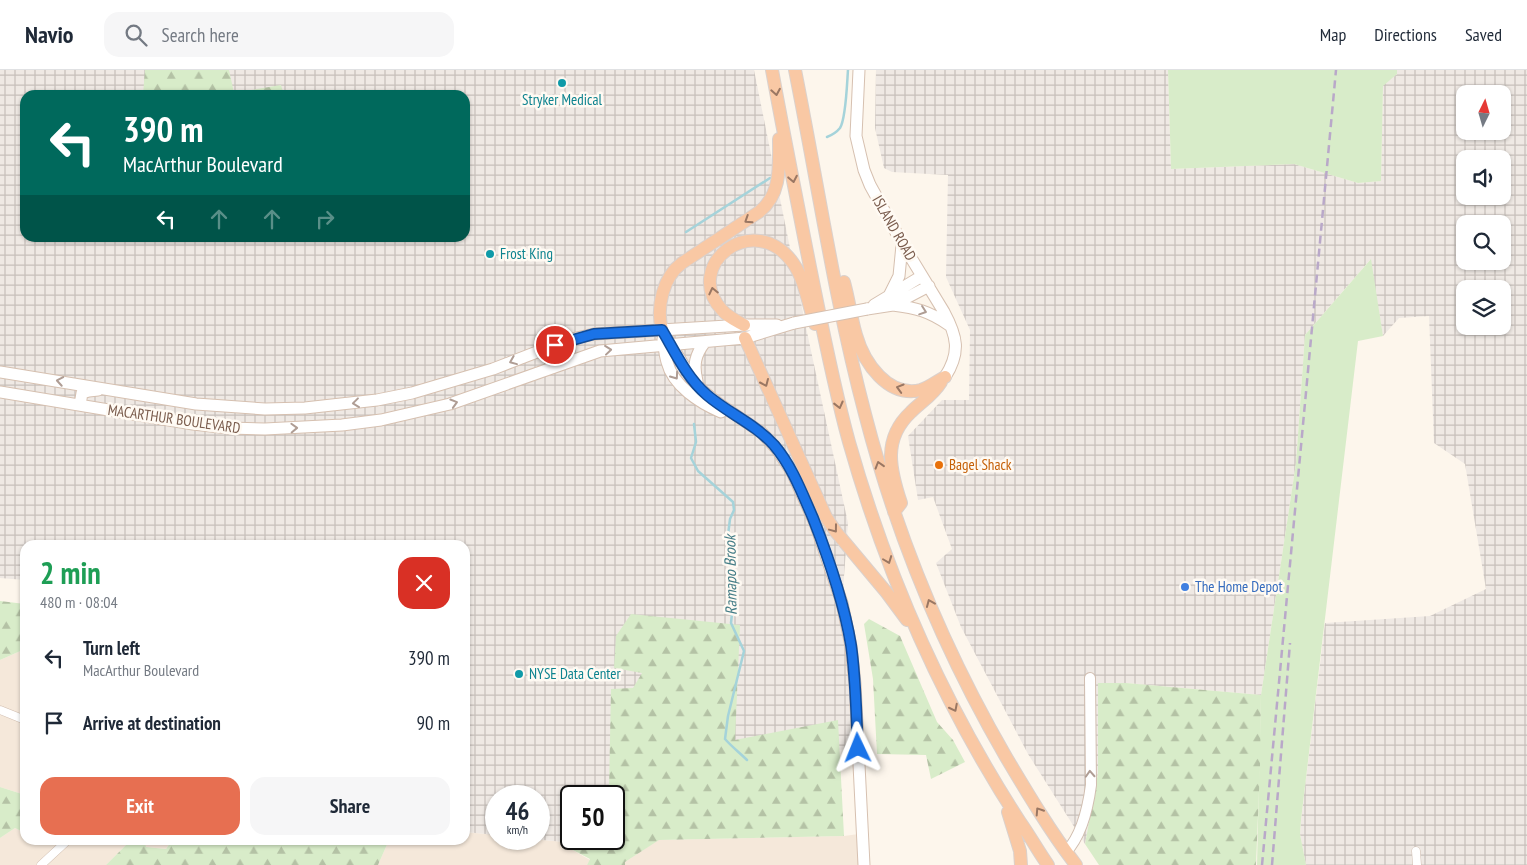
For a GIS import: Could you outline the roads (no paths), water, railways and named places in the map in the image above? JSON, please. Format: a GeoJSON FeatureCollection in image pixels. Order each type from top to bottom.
{"type":"FeatureCollection","features":[{"type":"Feature","properties":{"kind":"highway"},"geometry":{"type":"LineString","coordinates":[[772,70],[828,357],[844,424],[866,499],[893,573],[919,636],[958,716],[1002,794],[1048,865]]}},
{"type":"Feature","properties":{"kind":"highway"},"geometry":{"type":"LineString","coordinates":[[795,70],[862,403],[894,512],[922,586],[988,726],[1018,777],[1076,865]]}},
{"type":"Feature","properties":{"kind":"highway"},"geometry":{"type":"LineString","coordinates":[[662,330],[660,314],[662,296],[666,283],[674,269],[759,212],[770,202],[779,174],[780,114]]}},
{"type":"Feature","properties":{"kind":"highway"},"geometry":{"type":"LineString","coordinates":[[825,226],[847,293],[858,342],[867,360],[878,375],[894,387],[910,391],[926,388],[945,377]]}},
{"type":"Feature","properties":{"kind":"highway"},"geometry":{"type":"LineString","coordinates":[[744,325],[727,315],[716,302],[712,291],[712,273],[719,256],[734,244],[751,240],[765,242],[784,252],[796,268],[828,357]]}},
{"type":"Feature","properties":{"kind":"highway"},"geometry":{"type":"LineString","coordinates":[[745,338],[826,517],[836,532],[887,592],[919,636]]}},
{"type":"Feature","properties":{"kind":"highway"},"geometry":{"type":"LineString","coordinates":[[894,512],[901,503],[890,462],[896,434],[907,416],[936,390],[945,377]]}},
{"type":"Feature","properties":{"kind":"highway"},"geometry":{"type":"LineString","coordinates":[[1002,794],[1014,830],[1021,865]]}},
{"type":"Feature","properties":{"kind":"main road","name":"ISLAND ROAD"},"geometry":{"type":"LineString","coordinates":[[859,70],[856,125],[861,160],[870,185],[951,326],[956,349],[952,365],[945,377]]}},
{"type":"Feature","properties":{"kind":"main road"},"geometry":{"type":"LineString","coordinates":[[902,243],[899,276],[891,300],[932,314],[951,326]]}},
{"type":"Feature","properties":{"kind":"main road","name":"MACARTHUR BOULEVARD"},"geometry":{"type":"LineString","coordinates":[[891,300],[922,276]]}},
{"type":"Feature","properties":{"kind":"main road","name":"MACARTHUR BOULEVARD"},"geometry":{"type":"LineString","coordinates":[[0,392],[194,424],[246,429],[306,428],[380,420],[416,413],[461,400],[592,353],[745,338],[789,324],[868,309],[928,286]]}},
{"type":"Feature","properties":{"kind":"main road","name":"MACARTHUR BOULEVARD"},"geometry":{"type":"LineString","coordinates":[[0,372],[196,404],[265,409],[305,408],[377,400],[444,385],[582,337],[605,333],[789,324]]}},
{"type":"Feature","properties":{"kind":"main road"},"geometry":{"type":"LineString","coordinates":[[662,330],[668,346],[698,386],[712,399],[762,433],[780,453],[792,472],[815,524],[842,603],[854,666],[864,865]]}},
{"type":"Feature","properties":{"kind":"main road"},"geometry":{"type":"LineString","coordinates":[[698,386],[694,362],[705,342]]}},
{"type":"Feature","properties":{"kind":"main road"},"geometry":{"type":"LineString","coordinates":[[668,346],[667,364],[687,392],[706,405],[745,422]]}},
{"type":"Feature","properties":{"kind":"main road"},"geometry":{"type":"LineString","coordinates":[[80,405],[82,394],[89,391],[98,390],[127,396],[134,394]]}},
{"type":"Feature","properties":{"kind":"main road"},"geometry":{"type":"LineString","coordinates":[[139,415],[142,401],[145,400],[191,408],[196,404]]}},
{"type":"Feature","properties":{"kind":"street"},"geometry":{"type":"LineString","coordinates":[[1066,852],[1082,826],[1089,800],[1091,785],[1090,678]]}},
{"type":"Feature","properties":{"kind":"street"},"geometry":{"type":"LineString","coordinates":[[0,710],[20,718]]}},
{"type":"Feature","properties":{"kind":"street"},"geometry":{"type":"LineString","coordinates":[[41,865],[63,845]]}},
{"type":"Feature","properties":{"kind":"street"},"geometry":{"type":"LineString","coordinates":[[1416,851],[1417,865]]}},
{"type":"Feature","properties":{"kind":"waterway","name":"Ramapo Brook"},"geometry":{"type":"LineString","coordinates":[[827,137],[840,128],[844,117],[848,70]]}},
{"type":"Feature","properties":{"kind":"waterway","name":"Ramapo Brook"},"geometry":{"type":"LineString","coordinates":[[686,232],[770,178]]}},
{"type":"Feature","properties":{"kind":"waterway","name":"Ramapo Brook"},"geometry":{"type":"LineString","coordinates":[[694,424],[696,442],[691,458],[698,471],[733,502],[734,510],[730,519],[728,535],[733,604],[731,623],[744,651],[728,716],[725,739],[747,760]]}},
{"type":"Feature","properties":{"kind":"railway"},"geometry":{"type":"LineString","coordinates":[[1262,865],[1336,70]]}},
{"type":"Feature","properties":{"kind":"railway"},"geometry":{"type":"LineString","coordinates":[[1272,865],[1290,643]]}},
{"type":"Feature","properties":{"kind":"place","name":"Stryker Medical"},"geometry":{"type":"Point","coordinates":[562,83]}},
{"type":"Feature","properties":{"kind":"place","name":"Frost King"},"geometry":{"type":"Point","coordinates":[490,254]}},
{"type":"Feature","properties":{"kind":"place","name":"Bagel Shack"},"geometry":{"type":"Point","coordinates":[939,465]}},
{"type":"Feature","properties":{"kind":"place","name":"The Home Depot"},"geometry":{"type":"Point","coordinates":[1185,587]}},
{"type":"Feature","properties":{"kind":"place","name":"NYSE Data Center"},"geometry":{"type":"Point","coordinates":[519,674]}}]}
